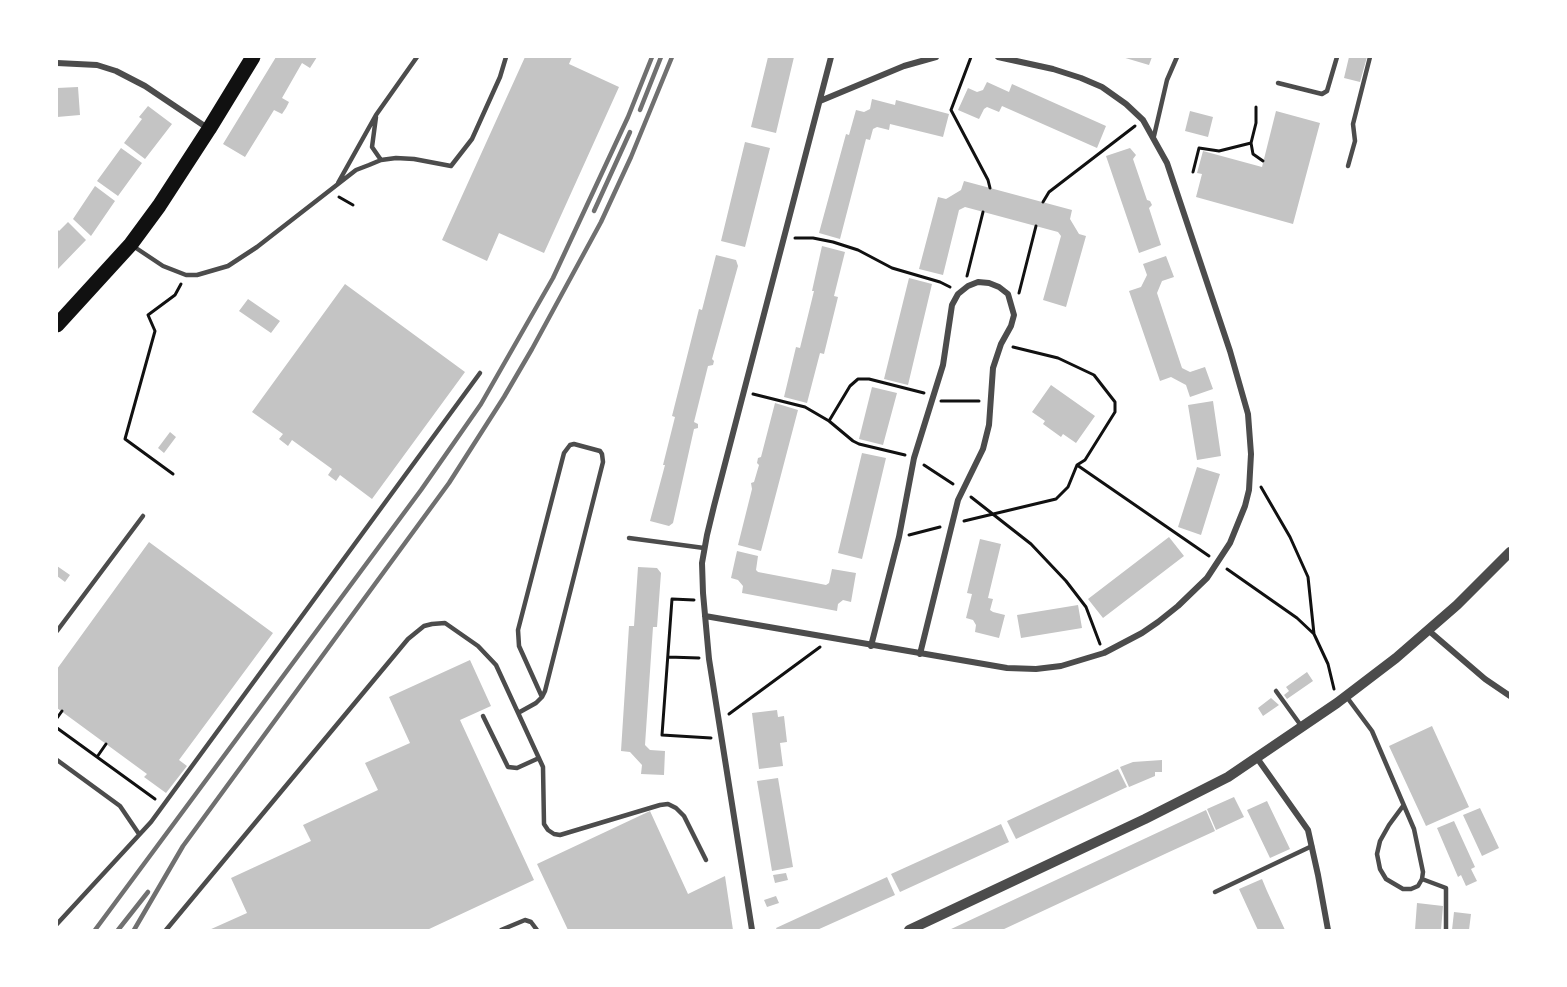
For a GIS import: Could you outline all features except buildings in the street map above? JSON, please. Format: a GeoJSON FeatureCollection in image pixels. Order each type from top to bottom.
{"type":"FeatureCollection","features":[{"type":"Feature","properties":{"kind":"main road"},"geometry":{"type":"LineString","coordinates":[[57,325],[131,244],[174,184],[253,57]]}},
{"type":"Feature","properties":{"kind":"street"},"geometry":{"type":"LineString","coordinates":[[752,930],[709,659],[702,580],[704,549],[831,57]]}},
{"type":"Feature","properties":{"kind":"street"},"geometry":{"type":"LineString","coordinates":[[820,101],[904,66],[936,57]]}},
{"type":"Feature","properties":{"kind":"street"},"geometry":{"type":"LineString","coordinates":[[705,616],[1007,668],[1036,669],[1061,666],[1104,653],[1158,622],[1196,590],[1230,543],[1245,506],[1251,470],[1251,436],[1243,395],[1174,184],[1154,136],[1143,120],[1126,104],[1082,78],[998,57]]}},
{"type":"Feature","properties":{"kind":"street"},"geometry":{"type":"LineString","coordinates":[[57,63],[97,65],[116,71],[145,86],[209,129]]}},
{"type":"Feature","properties":{"kind":"street"},"geometry":{"type":"LineString","coordinates":[[871,646],[898,537],[914,458],[934,399],[947,344],[949,317],[958,294],[978,282],[989,283],[1008,294],[1014,315],[993,368],[989,425],[983,449],[958,500],[920,654]]}},
{"type":"Feature","properties":{"kind":"street"},"geometry":{"type":"LineString","coordinates":[[909,930],[1200,792],[1257,758],[1342,699],[1428,630],[1457,605],[1510,552]]}},
{"type":"Feature","properties":{"kind":"street"},"geometry":{"type":"LineString","coordinates":[[1428,630],[1485,679],[1510,696]]}},
{"type":"Feature","properties":{"kind":"street"},"geometry":{"type":"LineString","coordinates":[[1257,758],[1308,830],[1328,930]]}},
{"type":"Feature","properties":{"kind":"lane"},"geometry":{"type":"LineString","coordinates":[[337,186],[376,115],[417,57]]}},
{"type":"Feature","properties":{"kind":"lane"},"geometry":{"type":"LineString","coordinates":[[131,244],[163,266],[186,275],[197,275],[228,266],[356,170],[381,160],[414,159],[451,166],[472,139],[500,77],[506,57]]}},
{"type":"Feature","properties":{"kind":"lane"},"geometry":{"type":"LineString","coordinates":[[1154,136],[1167,80],[1177,57]]}},
{"type":"Feature","properties":{"kind":"lane"},"geometry":{"type":"LineString","coordinates":[[1278,83],[1322,94],[1327,91],[1337,57]]}},
{"type":"Feature","properties":{"kind":"lane"},"geometry":{"type":"LineString","coordinates":[[1348,166],[1355,141],[1353,124],[1370,57]]}},
{"type":"Feature","properties":{"kind":"lane"},"geometry":{"type":"LineString","coordinates":[[376,115],[372,147],[381,160]]}},
{"type":"Feature","properties":{"kind":"lane"},"geometry":{"type":"LineString","coordinates":[[57,924],[151,822],[480,373]]}},
{"type":"Feature","properties":{"kind":"lane"},"geometry":{"type":"LineString","coordinates":[[518,713],[542,697],[603,459],[600,451],[574,444],[570,445],[564,453],[518,630],[519,646],[542,697]]}},
{"type":"Feature","properties":{"kind":"lane"},"geometry":{"type":"LineString","coordinates":[[57,632],[143,516]]}},
{"type":"Feature","properties":{"kind":"lane"},"geometry":{"type":"LineString","coordinates":[[629,538],[704,549]]}},
{"type":"Feature","properties":{"kind":"lane"},"geometry":{"type":"LineString","coordinates":[[166,930],[408,639],[424,626],[445,622],[489,655],[496,665],[539,758],[544,774],[544,824],[548,830],[560,835],[668,804],[684,816],[706,860]]}},
{"type":"Feature","properties":{"kind":"lane"},"geometry":{"type":"LineString","coordinates":[[1276,692],[1302,727]]}},
{"type":"Feature","properties":{"kind":"lane"},"geometry":{"type":"LineString","coordinates":[[1342,699],[1372,731],[1403,806],[1418,845],[1423,864],[1422,879],[1418,886],[1403,889],[1386,879],[1380,869],[1377,854],[1380,841],[1403,806]]}},
{"type":"Feature","properties":{"kind":"lane"},"geometry":{"type":"LineString","coordinates":[[483,716],[508,767],[517,768],[539,758]]}},
{"type":"Feature","properties":{"kind":"lane"},"geometry":{"type":"LineString","coordinates":[[57,760],[120,806],[139,834]]}},
{"type":"Feature","properties":{"kind":"lane"},"geometry":{"type":"LineString","coordinates":[[1215,892],[1312,846]]}},
{"type":"Feature","properties":{"kind":"lane"},"geometry":{"type":"LineString","coordinates":[[1422,879],[1446,888],[1448,906],[1446,930]]}},
{"type":"Feature","properties":{"kind":"lane"},"geometry":{"type":"LineString","coordinates":[[501,930],[525,920],[531,922],[537,930]]}},
{"type":"Feature","properties":{"kind":"path"},"geometry":{"type":"LineString","coordinates":[[971,57],[951,110],[988,180],[990,189]]}},
{"type":"Feature","properties":{"kind":"path"},"geometry":{"type":"LineString","coordinates":[[1256,107],[1256,123],[1251,142],[1253,154],[1263,161]]}},
{"type":"Feature","properties":{"kind":"path"},"geometry":{"type":"LineString","coordinates":[[1043,202],[1049,192],[1143,120]]}},
{"type":"Feature","properties":{"kind":"path"},"geometry":{"type":"LineString","coordinates":[[1193,172],[1199,148],[1219,152],[1251,142]]}},
{"type":"Feature","properties":{"kind":"path"},"geometry":{"type":"LineString","coordinates":[[330,191],[353,205]]}},
{"type":"Feature","properties":{"kind":"path"},"geometry":{"type":"LineString","coordinates":[[968,273],[983,212]]}},
{"type":"Feature","properties":{"kind":"path"},"geometry":{"type":"LineString","coordinates":[[1014,315],[1036,226]]}},
{"type":"Feature","properties":{"kind":"path"},"geometry":{"type":"LineString","coordinates":[[783,239],[805,237],[858,250],[892,268],[940,282],[958,294]]}},
{"type":"Feature","properties":{"kind":"path"},"geometry":{"type":"LineString","coordinates":[[173,474],[125,439],[155,331],[148,315],[175,295],[186,275]]}},
{"type":"Feature","properties":{"kind":"path"},"geometry":{"type":"LineString","coordinates":[[898,537],[1056,499],[1068,487],[1077,465],[1085,460],[1107,427],[1115,412],[1115,402],[1094,375],[1058,358],[1001,344]]}},
{"type":"Feature","properties":{"kind":"path"},"geometry":{"type":"LineString","coordinates":[[829,421],[853,382],[862,378],[934,399],[990,401]]}},
{"type":"Feature","properties":{"kind":"path"},"geometry":{"type":"LineString","coordinates":[[760,395],[805,407],[829,421],[859,444],[914,458],[963,491],[1047,559],[1080,597],[1104,653]]}},
{"type":"Feature","properties":{"kind":"path"},"geometry":{"type":"LineString","coordinates":[[1077,465],[1297,618],[1314,634]]}},
{"type":"Feature","properties":{"kind":"path"},"geometry":{"type":"LineString","coordinates":[[1251,470],[1301,559],[1310,585],[1314,634],[1342,699]]}},
{"type":"Feature","properties":{"kind":"path"},"geometry":{"type":"LineString","coordinates":[[704,601],[672,599],[662,735],[722,738]]}},
{"type":"Feature","properties":{"kind":"path"},"geometry":{"type":"LineString","coordinates":[[719,722],[831,638]]}},
{"type":"Feature","properties":{"kind":"path"},"geometry":{"type":"LineString","coordinates":[[668,657],[709,659]]}},
{"type":"Feature","properties":{"kind":"path"},"geometry":{"type":"LineString","coordinates":[[57,718],[62,711]]}},
{"type":"Feature","properties":{"kind":"path"},"geometry":{"type":"LineString","coordinates":[[58,730],[163,805]]}},
{"type":"Feature","properties":{"kind":"path"},"geometry":{"type":"LineString","coordinates":[[97,757],[106,744]]}},
{"type":"Feature","properties":{"kind":"railway"},"geometry":{"type":"LineString","coordinates":[[95,930],[421,490],[481,404],[553,278],[628,117],[652,57]]}},
{"type":"Feature","properties":{"kind":"railway"},"geometry":{"type":"LineString","coordinates":[[640,110],[661,57]]}},
{"type":"Feature","properties":{"kind":"railway"},"geometry":{"type":"LineString","coordinates":[[134,930],[183,846],[449,483],[504,397],[601,222],[631,157],[672,57]]}},
{"type":"Feature","properties":{"kind":"railway"},"geometry":{"type":"LineString","coordinates":[[594,211],[630,132]]}},
{"type":"Feature","properties":{"kind":"railway"},"geometry":{"type":"LineString","coordinates":[[118,930],[148,892]]}}]}
